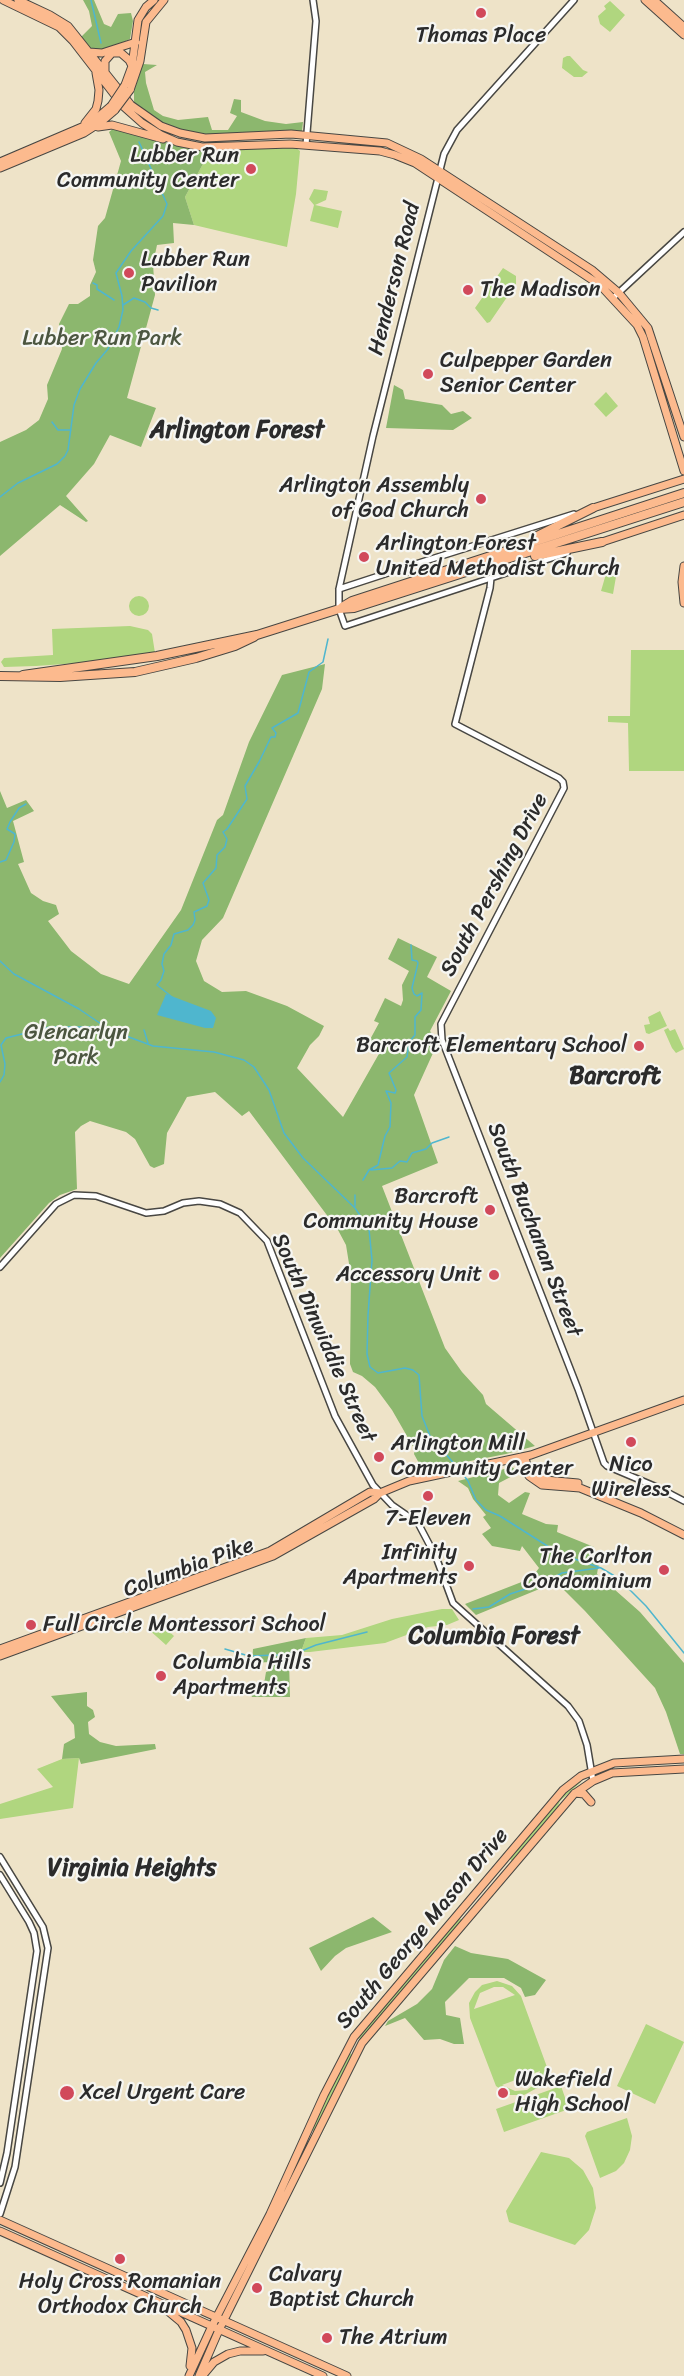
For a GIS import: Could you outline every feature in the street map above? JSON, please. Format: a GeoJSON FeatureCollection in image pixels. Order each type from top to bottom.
{"type":"FeatureCollection","features":[{"type":"Feature","properties":{"kind":"highway"},"geometry":{"type":"LineString","coordinates":[[339,609],[351,601],[447,569],[684,494]]}},
{"type":"Feature","properties":{"kind":"highway"},"geometry":{"type":"LineString","coordinates":[[0,676],[23,675],[147,658],[257,635],[339,609],[354,608],[684,502]]}},
{"type":"Feature","properties":{"kind":"highway"},"geometry":{"type":"LineString","coordinates":[[511,549],[593,508]]}},
{"type":"Feature","properties":{"kind":"highway"},"geometry":{"type":"LineString","coordinates":[[462,574],[602,542]]}},
{"type":"Feature","properties":{"kind":"highway"},"geometry":{"type":"LineString","coordinates":[[393,571],[447,569]]}},
{"type":"Feature","properties":{"kind":"main road"},"geometry":{"type":"LineString","coordinates":[[3,0],[59,27],[133,116],[152,130],[177,142]]}},
{"type":"Feature","properties":{"kind":"main road"},"geometry":{"type":"LineString","coordinates":[[18,0],[68,26],[140,113],[160,126],[205,138],[279,134],[307,135],[387,143],[406,150],[437,174],[616,296],[648,328],[684,437]]}},
{"type":"Feature","properties":{"kind":"main road"},"geometry":{"type":"LineString","coordinates":[[92,128],[113,108],[128,88],[140,61],[138,20],[146,7],[154,0]]}},
{"type":"Feature","properties":{"kind":"main road"},"geometry":{"type":"LineString","coordinates":[[128,88],[138,42],[146,22],[164,0]]}},
{"type":"Feature","properties":{"kind":"main road"},"geometry":{"type":"LineString","coordinates":[[645,0],[684,35]]}},
{"type":"Feature","properties":{"kind":"main road"},"geometry":{"type":"LineString","coordinates":[[654,0],[684,27]]}},
{"type":"Feature","properties":{"kind":"main road"},"geometry":{"type":"LineString","coordinates":[[89,52],[102,53],[138,42]]}},
{"type":"Feature","properties":{"kind":"main road"},"geometry":{"type":"LineString","coordinates":[[108,76],[104,64],[112,53],[121,53],[132,66]]}},
{"type":"Feature","properties":{"kind":"main road"},"geometry":{"type":"LineString","coordinates":[[82,127],[96,109],[98,101],[99,90],[95,70]]}},
{"type":"Feature","properties":{"kind":"main road"},"geometry":{"type":"LineString","coordinates":[[0,162],[82,127],[113,108]]}},
{"type":"Feature","properties":{"kind":"main road"},"geometry":{"type":"LineString","coordinates":[[0,168],[92,128],[112,125],[177,142],[215,147],[273,143],[380,151],[415,163],[437,174]]}},
{"type":"Feature","properties":{"kind":"main road"},"geometry":{"type":"LineString","coordinates":[[616,296],[638,325],[643,337],[684,471]]}},
{"type":"Feature","properties":{"kind":"main road"},"geometry":{"type":"LineString","coordinates":[[593,508],[684,479]]}},
{"type":"Feature","properties":{"kind":"main road"},"geometry":{"type":"LineString","coordinates":[[602,542],[684,515]]}},
{"type":"Feature","properties":{"kind":"main road"},"geometry":{"type":"LineString","coordinates":[[684,566],[682,582],[684,603]]}},
{"type":"Feature","properties":{"kind":"main road","name":"Columbia Pike"},"geometry":{"type":"LineString","coordinates":[[0,1656],[273,1556],[374,1499],[380,1493],[409,1481],[522,1457],[684,1400]]}},
{"type":"Feature","properties":{"kind":"main road"},"geometry":{"type":"LineString","coordinates":[[522,1457],[527,1466],[544,1480],[581,1484],[649,1513],[684,1533]]}},
{"type":"Feature","properties":{"kind":"main road","name":"Columbia Pike"},"geometry":{"type":"LineString","coordinates":[[0,1649],[270,1551],[370,1492],[380,1493]]}},
{"type":"Feature","properties":{"kind":"main road","name":"South George Mason Drive"},"geometry":{"type":"LineString","coordinates":[[188,2376],[256,2242],[354,2037],[556,1798],[581,1776],[621,1761],[684,1759]]}},
{"type":"Feature","properties":{"kind":"main road","name":"South George Mason Drive"},"geometry":{"type":"LineString","coordinates":[[201,2376],[219,2330],[362,2043],[575,1793],[593,1781],[622,1771],[684,1769]]}},
{"type":"Feature","properties":{"kind":"main road"},"geometry":{"type":"LineString","coordinates":[[575,1793],[584,1794],[591,1802]]}},
{"type":"Feature","properties":{"kind":"main road"},"geometry":{"type":"LineString","coordinates":[[0,2220],[347,2376]]}},
{"type":"Feature","properties":{"kind":"main road"},"geometry":{"type":"LineString","coordinates":[[0,2231],[323,2376]]}},
{"type":"Feature","properties":{"kind":"main road"},"geometry":{"type":"LineString","coordinates":[[148,2298],[172,2315],[186,2330],[190,2338],[192,2356],[188,2376]]}},
{"type":"Feature","properties":{"kind":"main road"},"geometry":{"type":"LineString","coordinates":[[201,2376],[214,2362],[234,2352],[254,2350],[271,2353]]}},
{"type":"Feature","properties":{"kind":"street"},"geometry":{"type":"LineString","coordinates":[[306,145],[316,21],[313,0]]}},
{"type":"Feature","properties":{"kind":"street","name":"Henderson Road"},"geometry":{"type":"LineString","coordinates":[[339,609],[339,589],[437,174],[444,154],[457,130],[574,0]]}},
{"type":"Feature","properties":{"kind":"street"},"geometry":{"type":"LineString","coordinates":[[616,296],[684,232]]}},
{"type":"Feature","properties":{"kind":"street"},"geometry":{"type":"LineString","coordinates":[[339,589],[593,508]]}},
{"type":"Feature","properties":{"kind":"street"},"geometry":{"type":"LineString","coordinates":[[339,609],[345,626],[602,542]]}},
{"type":"Feature","properties":{"kind":"street","name":"South Pershing Drive"},"geometry":{"type":"LineString","coordinates":[[442,1040],[441,1024],[545,828],[565,785],[559,778],[455,724],[491,578]]}},
{"type":"Feature","properties":{"kind":"street"},"geometry":{"type":"LineString","coordinates":[[478,582],[487,596]]}},
{"type":"Feature","properties":{"kind":"street","name":"South Buchanan Street"},"geometry":{"type":"LineString","coordinates":[[442,1040],[594,1433],[602,1460],[607,1466],[684,1501]]}},
{"type":"Feature","properties":{"kind":"street","name":"South Dinwiddie Street"},"geometry":{"type":"LineString","coordinates":[[0,1267],[56,1204],[79,1194],[96,1196],[146,1213],[164,1211],[183,1203],[196,1201],[220,1204],[240,1213],[267,1241],[335,1416],[373,1485],[392,1505],[414,1520],[424,1533],[453,1603],[568,1706],[579,1721],[587,1745],[593,1781]]}},
{"type":"Feature","properties":{"kind":"street"},"geometry":{"type":"LineString","coordinates":[[0,1857],[43,1927],[48,1948],[15,2167],[8,2196],[0,2214]]}},
{"type":"Feature","properties":{"kind":"street"},"geometry":{"type":"LineString","coordinates":[[0,1875],[29,1922],[34,1933],[37,1951],[7,2153],[0,2183]]}},
{"type":"Feature","properties":{"kind":"green space"},"geometry":{"type":"Polygon","coordinates":[[[83,0],[94,0],[104,24],[111,27],[118,14],[131,13],[133,21],[130,39],[102,52],[90,49],[81,37],[92,26],[89,11],[83,0]]]}},
{"type":"Feature","properties":{"kind":"green space"},"geometry":{"type":"Polygon","coordinates":[[[610,1],[625,15],[610,32],[600,24],[598,16],[606,9],[604,6],[610,1]]]}},
{"type":"Feature","properties":{"kind":"green space"},"geometry":{"type":"Polygon","coordinates":[[[570,56],[583,70],[588,72],[582,77],[574,77],[562,68],[563,58],[570,56]]]}},
{"type":"Feature","properties":{"kind":"green space"},"geometry":{"type":"Polygon","coordinates":[[[143,64],[157,65],[145,72],[146,83],[154,110],[163,116],[178,120],[208,117],[212,130],[228,130],[237,116],[230,113],[234,99],[241,100],[241,112],[265,121],[286,124],[303,122],[302,131],[215,135],[174,128],[152,117],[134,103],[134,91],[143,64]]]}},
{"type":"Feature","properties":{"kind":"green space","name":"Lubber Run Park"},"geometry":{"type":"Polygon","coordinates":[[[114,128],[189,149],[210,151],[185,197],[194,225],[173,223],[174,243],[157,245],[153,264],[155,295],[127,398],[156,408],[141,447],[110,435],[94,464],[66,496],[88,521],[86,522],[60,505],[0,556],[0,442],[26,430],[39,420],[48,399],[47,385],[62,349],[59,324],[69,304],[78,304],[90,296],[90,285],[96,272],[93,260],[98,226],[105,218],[121,161],[109,132],[114,128]]]}},
{"type":"Feature","properties":{"kind":"green space"},"geometry":{"type":"Polygon","coordinates":[[[296,148],[300,151],[296,194],[287,247],[194,225],[185,197],[210,151],[296,148]]]}},
{"type":"Feature","properties":{"kind":"green space"},"geometry":{"type":"Polygon","coordinates":[[[314,189],[328,191],[326,200],[315,205],[342,211],[338,228],[310,221],[314,205],[309,199],[314,189]]]}},
{"type":"Feature","properties":{"kind":"green space"},"geometry":{"type":"Polygon","coordinates":[[[503,268],[516,276],[516,284],[490,322],[487,323],[475,308],[503,268]]]}},
{"type":"Feature","properties":{"kind":"green space"},"geometry":{"type":"Polygon","coordinates":[[[394,385],[403,390],[405,399],[442,405],[451,414],[463,411],[472,418],[453,430],[386,428],[394,385]]]}},
{"type":"Feature","properties":{"kind":"green space"},"geometry":{"type":"Polygon","coordinates":[[[606,392],[618,406],[606,417],[594,404],[606,392]]]}},
{"type":"Feature","properties":{"kind":"green space"},"geometry":{"type":"Polygon","coordinates":[[[608,567],[614,567],[617,571],[613,594],[601,591],[608,567]]]}},
{"type":"Feature","properties":{"kind":"green space"},"geometry":{"type":"Polygon","coordinates":[[[135,596],[143,596],[149,602],[149,610],[143,616],[135,616],[129,610],[129,602],[135,596]]]}},
{"type":"Feature","properties":{"kind":"green space"},"geometry":{"type":"Polygon","coordinates":[[[130,626],[148,630],[152,634],[155,653],[36,666],[4,667],[1,662],[4,658],[53,655],[52,629],[130,626]]]}},
{"type":"Feature","properties":{"kind":"green space"},"geometry":{"type":"Polygon","coordinates":[[[631,650],[684,650],[684,771],[629,771],[628,723],[608,722],[608,716],[630,716],[631,650]]]}},
{"type":"Feature","properties":{"kind":"green space","name":"Glencarlyn Park"},"geometry":{"type":"Polygon","coordinates":[[[325,664],[322,689],[223,918],[202,940],[196,961],[204,981],[222,992],[246,991],[287,1006],[324,1026],[297,1068],[343,1117],[380,1052],[367,1045],[379,1023],[374,1021],[385,998],[401,1006],[403,1000],[402,985],[409,971],[388,959],[398,938],[437,957],[427,977],[451,991],[430,1031],[438,1042],[414,1095],[438,1163],[382,1186],[445,1348],[462,1372],[483,1395],[486,1404],[535,1446],[429,1469],[421,1467],[414,1454],[415,1450],[392,1410],[375,1387],[353,1372],[350,1364],[351,1276],[346,1245],[338,1230],[249,1111],[242,1116],[215,1092],[187,1097],[167,1133],[164,1164],[154,1168],[150,1166],[135,1139],[126,1132],[90,1121],[81,1126],[75,1132],[77,1189],[60,1195],[49,1203],[0,1258],[0,791],[7,808],[26,800],[34,811],[13,821],[24,862],[18,864],[31,893],[43,901],[56,905],[59,914],[48,921],[71,951],[101,974],[129,984],[181,910],[217,820],[223,815],[249,742],[282,675],[325,664]]]}},
{"type":"Feature","properties":{"kind":"green space"},"geometry":{"type":"Polygon","coordinates":[[[660,1011],[667,1026],[649,1034],[646,1033],[644,1025],[650,1024],[648,1017],[660,1011]]]}},
{"type":"Feature","properties":{"kind":"green space"},"geometry":{"type":"Polygon","coordinates":[[[668,1028],[670,1031],[675,1029],[684,1049],[676,1053],[672,1048],[664,1030],[668,1028]]]}},
{"type":"Feature","properties":{"kind":"green space"},"geometry":{"type":"Polygon","coordinates":[[[512,1467],[520,1472],[499,1483],[498,1495],[509,1503],[525,1492],[530,1493],[522,1514],[546,1524],[558,1525],[557,1532],[594,1547],[590,1551],[599,1562],[597,1574],[640,1612],[684,1663],[684,1754],[680,1754],[655,1688],[585,1611],[554,1583],[476,1615],[465,1604],[537,1576],[536,1572],[539,1568],[522,1546],[520,1551],[492,1546],[482,1534],[491,1528],[483,1517],[486,1515],[473,1499],[468,1488],[458,1481],[512,1467]]]}},
{"type":"Feature","properties":{"kind":"green space"},"geometry":{"type":"Polygon","coordinates":[[[452,1609],[459,1620],[447,1625],[428,1627],[385,1643],[310,1652],[303,1652],[302,1649],[306,1638],[342,1635],[392,1619],[452,1609]]]}},
{"type":"Feature","properties":{"kind":"green space"},"geometry":{"type":"Polygon","coordinates":[[[155,1619],[174,1636],[166,1645],[147,1628],[155,1619]]]}},
{"type":"Feature","properties":{"kind":"green space"},"geometry":{"type":"Polygon","coordinates":[[[306,1638],[303,1652],[289,1661],[290,1697],[252,1697],[249,1690],[264,1684],[266,1672],[272,1670],[270,1662],[252,1663],[253,1649],[306,1638]]]}},
{"type":"Feature","properties":{"kind":"green space"},"geometry":{"type":"Polygon","coordinates":[[[87,1692],[87,1706],[93,1710],[95,1717],[88,1722],[89,1734],[100,1742],[116,1746],[155,1744],[156,1749],[81,1764],[79,1758],[62,1759],[64,1744],[75,1738],[74,1725],[51,1696],[87,1692]]]}},
{"type":"Feature","properties":{"kind":"green space"},"geometry":{"type":"Polygon","coordinates":[[[79,1758],[73,1808],[0,1819],[0,1804],[53,1787],[37,1769],[62,1759],[79,1758]]]}},
{"type":"Feature","properties":{"kind":"green space"},"geometry":{"type":"Polygon","coordinates":[[[580,1780],[581,1782],[560,1801],[557,1809],[512,1861],[509,1858],[560,1797],[580,1780]]]}},
{"type":"Feature","properties":{"kind":"green space"},"geometry":{"type":"Polygon","coordinates":[[[373,1917],[392,1932],[346,1948],[321,1971],[309,1948],[373,1917]]]}},
{"type":"Feature","properties":{"kind":"green space"},"geometry":{"type":"Polygon","coordinates":[[[458,1917],[462,1920],[361,2040],[358,2037],[458,1917]]]}},
{"type":"Feature","properties":{"kind":"green space"},"geometry":{"type":"Polygon","coordinates":[[[455,1946],[471,1953],[508,1959],[546,1980],[535,1995],[525,1997],[521,1988],[504,1978],[469,1978],[445,2002],[446,2015],[460,2018],[464,2044],[454,2044],[440,2039],[424,2040],[405,2018],[385,2026],[388,2021],[417,2004],[432,1989],[444,1960],[455,1946]]]}},
{"type":"Feature","properties":{"kind":"green space"},"geometry":{"type":"Polygon","coordinates":[[[497,1981],[512,1986],[521,1996],[551,2078],[546,2080],[544,2077],[539,2087],[524,2095],[508,2095],[496,2086],[470,2018],[469,2003],[482,1985],[497,1981]],[[494,1987],[480,1993],[474,2009],[515,1995],[503,1987],[494,1987]],[[540,2071],[502,2085],[515,2091],[527,2090],[536,2083],[540,2071]]]}},
{"type":"Feature","properties":{"kind":"green space"},"geometry":{"type":"Polygon","coordinates":[[[646,2024],[684,2042],[655,2104],[617,2086],[646,2024]]]}},
{"type":"Feature","properties":{"kind":"green space"},"geometry":{"type":"Polygon","coordinates":[[[349,2052],[352,2055],[315,2133],[312,2129],[349,2052]]]}},
{"type":"Feature","properties":{"kind":"green space"},"geometry":{"type":"Polygon","coordinates":[[[561,2086],[569,2109],[504,2132],[496,2109],[561,2086]]]}},
{"type":"Feature","properties":{"kind":"green space"},"geometry":{"type":"Polygon","coordinates":[[[627,2118],[632,2136],[630,2150],[624,2163],[616,2171],[600,2178],[585,2136],[587,2132],[627,2118]]]}},
{"type":"Feature","properties":{"kind":"green space"},"geometry":{"type":"Polygon","coordinates":[[[541,2152],[569,2158],[583,2170],[593,2188],[596,2208],[589,2230],[575,2245],[509,2222],[506,2211],[541,2152]]]}},
{"type":"Feature","properties":{"kind":"water"},"geometry":{"type":"Polygon","coordinates":[[[166,994],[211,1011],[216,1018],[213,1028],[205,1028],[157,1015],[166,994]]]}},
{"type":"Feature","properties":{"kind":"waterway"},"geometry":{"type":"LineString","coordinates":[[91,0],[101,43]]}},
{"type":"Feature","properties":{"kind":"waterway"},"geometry":{"type":"LineString","coordinates":[[0,497],[18,483],[57,464],[65,456],[68,450],[74,405],[80,389],[96,363],[108,349],[119,327],[123,310],[116,273],[131,251],[163,216],[167,204],[139,142]]}},
{"type":"Feature","properties":{"kind":"waterway"},"geometry":{"type":"LineString","coordinates":[[93,283],[97,285],[97,289],[114,300]]}},
{"type":"Feature","properties":{"kind":"waterway"},"geometry":{"type":"LineString","coordinates":[[123,305],[134,298],[158,310]]}},
{"type":"Feature","properties":{"kind":"waterway"},"geometry":{"type":"LineString","coordinates":[[52,422],[58,430],[71,430]]}},
{"type":"Feature","properties":{"kind":"waterway"},"geometry":{"type":"LineString","coordinates":[[172,997],[157,985],[164,971],[162,964],[164,954],[171,945],[174,934],[188,930],[195,920],[194,912],[207,906],[209,900],[203,883],[216,868],[217,855],[225,847],[227,839],[223,832],[247,799],[245,786],[271,737],[275,737],[276,733],[272,728],[298,713],[309,672],[323,662],[328,639]]}},
{"type":"Feature","properties":{"kind":"waterway"},"geometry":{"type":"LineString","coordinates":[[0,862],[6,860],[14,842],[15,834],[7,829],[10,822],[19,808],[26,804]]}},
{"type":"Feature","properties":{"kind":"waterway"},"geometry":{"type":"LineString","coordinates":[[363,1180],[369,1170],[378,1165],[385,1136],[390,1127],[391,1103],[386,1091],[395,1093],[396,1090],[389,1073],[407,1057],[409,1042],[415,1035],[415,1017],[421,1010],[422,993],[417,996],[412,988],[418,963],[412,960],[411,945]]}},
{"type":"Feature","properties":{"kind":"waterway"},"geometry":{"type":"LineString","coordinates":[[0,961],[14,974],[79,1009],[110,1030],[153,1046],[214,1052],[244,1060],[254,1067],[269,1090],[284,1133],[303,1158],[355,1208],[369,1229],[372,1260],[367,1354],[370,1367],[378,1373],[405,1368],[419,1375],[422,1416],[430,1436],[457,1467]]}},
{"type":"Feature","properties":{"kind":"waterway"},"geometry":{"type":"LineString","coordinates":[[0,1082],[4,1075],[5,1064],[1,1045],[6,1038],[50,1027],[103,1027]]}},
{"type":"Feature","properties":{"kind":"waterway"},"geometry":{"type":"LineString","coordinates":[[144,1030],[148,1043]]}},
{"type":"Feature","properties":{"kind":"waterway"},"geometry":{"type":"LineString","coordinates":[[371,1170],[392,1168],[400,1161],[407,1162],[412,1153],[426,1149],[432,1143],[449,1137]]}},
{"type":"Feature","properties":{"kind":"waterway"},"geometry":{"type":"LineString","coordinates":[[355,1195],[355,1206]]}},
{"type":"Feature","properties":{"kind":"waterway"},"geometry":{"type":"LineString","coordinates":[[462,1473],[476,1500],[486,1510],[500,1516],[560,1554],[601,1568],[618,1578],[646,1606],[684,1653]]}},
{"type":"Feature","properties":{"kind":"waterway"},"geometry":{"type":"LineString","coordinates":[[473,1609],[489,1607],[510,1594],[544,1583],[562,1573],[599,1568]]}},
{"type":"Feature","properties":{"kind":"waterway"},"geometry":{"type":"LineString","coordinates":[[225,1649],[249,1656],[278,1655],[299,1652],[316,1645],[367,1632]]}},
{"type":"Feature","properties":{"kind":"place","name":"Thomas Place"},"geometry":{"type":"Point","coordinates":[481,13]}},
{"type":"Feature","properties":{"kind":"place","name":"Lubber Run Community Center"},"geometry":{"type":"Point","coordinates":[251,169]}},
{"type":"Feature","properties":{"kind":"place","name":"Lubber Run Pavilion"},"geometry":{"type":"Point","coordinates":[129,273]}},
{"type":"Feature","properties":{"kind":"place","name":"The Madison"},"geometry":{"type":"Point","coordinates":[468,290]}},
{"type":"Feature","properties":{"kind":"place","name":"Culpepper Garden Senior Center"},"geometry":{"type":"Point","coordinates":[428,374]}},
{"type":"Feature","properties":{"kind":"place","name":"Arlington Assembly of God Church"},"geometry":{"type":"Point","coordinates":[481,499]}},
{"type":"Feature","properties":{"kind":"place","name":"Arlington Forest United Methodist Church"},"geometry":{"type":"Point","coordinates":[364,557]}},
{"type":"Feature","properties":{"kind":"place","name":"Barcroft Elementary School"},"geometry":{"type":"Point","coordinates":[639,1046]}},
{"type":"Feature","properties":{"kind":"place","name":"Barcroft Community House"},"geometry":{"type":"Point","coordinates":[490,1210]}},
{"type":"Feature","properties":{"kind":"place","name":"Accessory Unit"},"geometry":{"type":"Point","coordinates":[494,1275]}},
{"type":"Feature","properties":{"kind":"place","name":"Nico Wireless"},"geometry":{"type":"Point","coordinates":[631,1442]}},
{"type":"Feature","properties":{"kind":"place","name":"Arlington Mill Community Center"},"geometry":{"type":"Point","coordinates":[379,1457]}},
{"type":"Feature","properties":{"kind":"place","name":"7-Eleven"},"geometry":{"type":"Point","coordinates":[428,1496]}},
{"type":"Feature","properties":{"kind":"place","name":"Infinity Apartments"},"geometry":{"type":"Point","coordinates":[469,1566]}},
{"type":"Feature","properties":{"kind":"place","name":"The Carlton Condominium"},"geometry":{"type":"Point","coordinates":[664,1570]}},
{"type":"Feature","properties":{"kind":"place","name":"Full Circle Montessori School"},"geometry":{"type":"Point","coordinates":[31,1625]}},
{"type":"Feature","properties":{"kind":"place","name":"Columbia Hills Apartments"},"geometry":{"type":"Point","coordinates":[161,1676]}},
{"type":"Feature","properties":{"kind":"place","name":"Xcel Urgent Care"},"geometry":{"type":"Point","coordinates":[67,2093]}},
{"type":"Feature","properties":{"kind":"place","name":"Wakefield High School"},"geometry":{"type":"Point","coordinates":[503,2093]}},
{"type":"Feature","properties":{"kind":"place","name":"Holy Cross Romanian Orthodox Church"},"geometry":{"type":"Point","coordinates":[120,2259]}},
{"type":"Feature","properties":{"kind":"place","name":"Calvary Baptist Church"},"geometry":{"type":"Point","coordinates":[257,2288]}},
{"type":"Feature","properties":{"kind":"place","name":"The Atrium"},"geometry":{"type":"Point","coordinates":[327,2338]}},
{"type":"Feature","properties":{"kind":"district","name":"Arlington Forest"},"geometry":{"type":"Point","coordinates":[237,431]}},
{"type":"Feature","properties":{"kind":"district","name":"Barcroft"},"geometry":{"type":"Point","coordinates":[615,1077]}},
{"type":"Feature","properties":{"kind":"district","name":"Columbia Forest"},"geometry":{"type":"Point","coordinates":[494,1637]}},
{"type":"Feature","properties":{"kind":"district","name":"Virginia Heights"},"geometry":{"type":"Point","coordinates":[132,1869]}}]}
